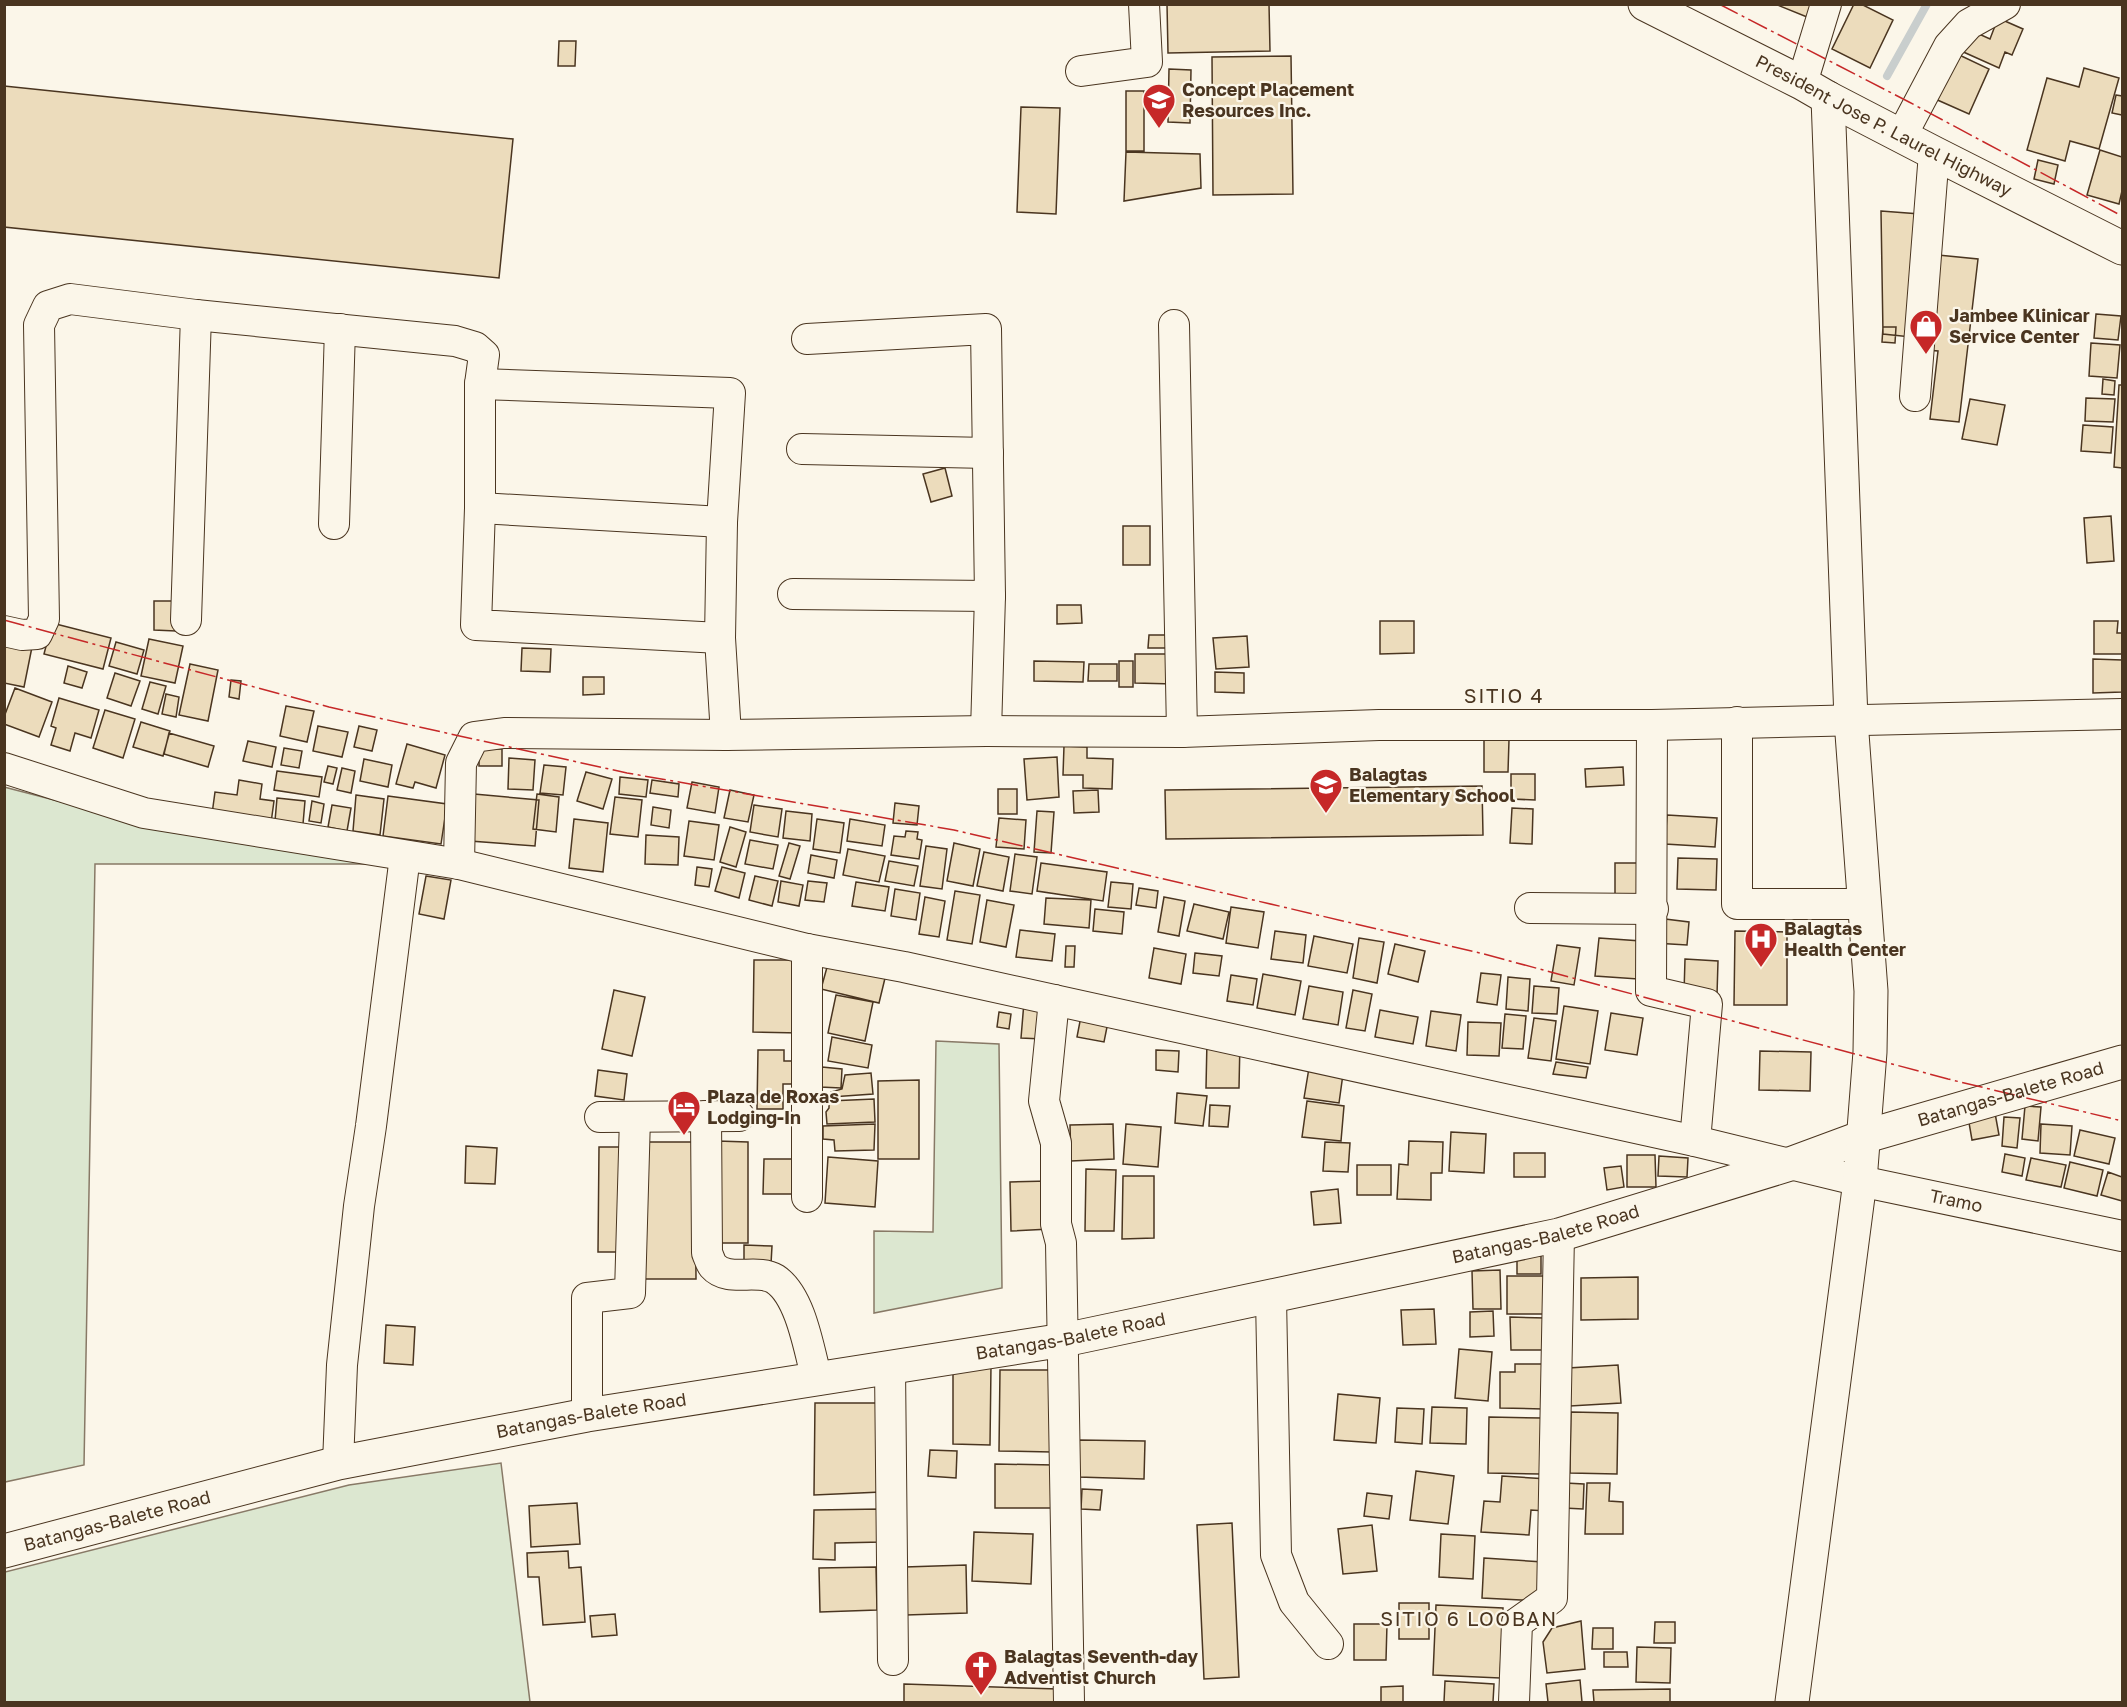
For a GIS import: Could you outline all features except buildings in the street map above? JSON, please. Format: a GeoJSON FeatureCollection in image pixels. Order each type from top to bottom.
{"type":"FeatureCollection","features":[{"type":"Feature","properties":{"kind":"main road","name":"President Jose P. Laurel Highway"},"geometry":{"type":"LineString","coordinates":[[1645,4],[2122,248]]}},
{"type":"Feature","properties":{"kind":"main road"},"geometry":{"type":"LineString","coordinates":[[1792,1702],[1860,1181],[1870,1052],[1871,1002],[1851,720],[1815,90]]}},
{"type":"Feature","properties":{"kind":"main road","name":"Batangas-Balete Road"},"geometry":{"type":"LineString","coordinates":[[4,1551],[338,1463],[587,1415],[1064,1340],[1559,1235],[1790,1164],[1863,1137],[2122,1062]]}},
{"type":"Feature","properties":{"kind":"street"},"geometry":{"type":"LineString","coordinates":[[1081,71],[1147,62],[1144,4]]}},
{"type":"Feature","properties":{"kind":"street"},"geometry":{"type":"LineString","coordinates":[[1815,90],[1826,4]]}},
{"type":"Feature","properties":{"kind":"street"},"geometry":{"type":"LineString","coordinates":[[1902,135],[1949,46],[1969,24],[2005,4]]}},
{"type":"Feature","properties":{"kind":"street"},"geometry":{"type":"LineString","coordinates":[[1915,396],[1934,153]]}},
{"type":"Feature","properties":{"kind":"street"},"geometry":{"type":"LineString","coordinates":[[4,631],[22,635],[37,634],[44,619],[39,325],[48,306],[70,299],[196,315],[455,340],[475,347],[484,355],[480,384],[480,508],[476,626],[720,638]]}},
{"type":"Feature","properties":{"kind":"street"},"geometry":{"type":"LineString","coordinates":[[186,620],[196,315]]}},
{"type":"Feature","properties":{"kind":"street"},"geometry":{"type":"LineString","coordinates":[[1174,325],[1182,732]]}},
{"type":"Feature","properties":{"kind":"street"},"geometry":{"type":"LineString","coordinates":[[334,524],[340,329]]}},
{"type":"Feature","properties":{"kind":"street"},"geometry":{"type":"LineString","coordinates":[[807,339],[986,329],[990,596],[986,731]]}},
{"type":"Feature","properties":{"kind":"street"},"geometry":{"type":"LineString","coordinates":[[480,384],[730,393],[722,522],[720,638],[726,735]]}},
{"type":"Feature","properties":{"kind":"street"},"geometry":{"type":"LineString","coordinates":[[801,449],[988,453]]}},
{"type":"Feature","properties":{"kind":"street"},"geometry":{"type":"LineString","coordinates":[[480,508],[722,522]]}},
{"type":"Feature","properties":{"kind":"street"},"geometry":{"type":"LineString","coordinates":[[793,594],[990,596]]}},
{"type":"Feature","properties":{"kind":"street"},"geometry":{"type":"LineString","coordinates":[[459,864],[460,763],[474,737],[504,733],[726,735],[986,731],[1182,732],[1379,725],[1652,725],[2122,714]]}},
{"type":"Feature","properties":{"kind":"street"},"geometry":{"type":"LineString","coordinates":[[1737,722],[1737,904],[1864,904]]}},
{"type":"Feature","properties":{"kind":"street"},"geometry":{"type":"LineString","coordinates":[[1652,725],[1651,991],[1707,1005],[1695,1141]]}},
{"type":"Feature","properties":{"kind":"street","name":"Tramo"},"geometry":{"type":"LineString","coordinates":[[4,768],[144,813],[459,864],[807,949],[904,967],[1695,1141],[1860,1181],[2122,1236]]}},
{"type":"Feature","properties":{"kind":"street"},"geometry":{"type":"LineString","coordinates":[[338,1463],[342,1365],[359,1206],[405,856]]}},
{"type":"Feature","properties":{"kind":"street"},"geometry":{"type":"LineString","coordinates":[[1530,908],[1653,909]]}},
{"type":"Feature","properties":{"kind":"street"},"geometry":{"type":"LineString","coordinates":[[807,949],[807,1197]]}},
{"type":"Feature","properties":{"kind":"street"},"geometry":{"type":"LineString","coordinates":[[1054,1000],[1044,1101],[1056,1143],[1056,1224],[1061,1243],[1070,1702]]}},
{"type":"Feature","properties":{"kind":"street"},"geometry":{"type":"LineString","coordinates":[[706,1116],[707,1253],[714,1266],[727,1273],[765,1275],[776,1280],[795,1301],[817,1380]]}},
{"type":"Feature","properties":{"kind":"street"},"geometry":{"type":"LineString","coordinates":[[600,1117],[739,1116]]}},
{"type":"Feature","properties":{"kind":"street"},"geometry":{"type":"LineString","coordinates":[[587,1415],[587,1298],[630,1293],[635,1117]]}},
{"type":"Feature","properties":{"kind":"street"},"geometry":{"type":"LineString","coordinates":[[1514,1702],[1517,1623],[1552,1598],[1559,1235]]}},
{"type":"Feature","properties":{"kind":"street"},"geometry":{"type":"LineString","coordinates":[[1270,1298],[1276,1555],[1294,1602],[1328,1644]]}},
{"type":"Feature","properties":{"kind":"street"},"geometry":{"type":"LineString","coordinates":[[890,1367],[893,1660]]}},
{"type":"Feature","properties":{"kind":"green space"},"geometry":{"type":"Polygon","coordinates":[[[4,787],[147,824],[390,864],[95,864],[84,1465],[5,1482],[4,787]]]}},
{"type":"Feature","properties":{"kind":"green space"},"geometry":{"type":"Polygon","coordinates":[[[936,1041],[999,1044],[1002,1288],[874,1313],[874,1231],[933,1232],[936,1041]]]}},
{"type":"Feature","properties":{"kind":"green space"},"geometry":{"type":"Polygon","coordinates":[[[501,1463],[530,1702],[5,1702],[5,1572],[349,1485],[501,1463]]]}},
{"type":"Feature","properties":{"kind":"waterway"},"geometry":{"type":"LineString","coordinates":[[1887,76],[1927,4]]}},
{"type":"Feature","properties":{"kind":"power"},"geometry":{"type":"LineString","coordinates":[[1719,4],[2122,216]]}},
{"type":"Feature","properties":{"kind":"power"},"geometry":{"type":"LineString","coordinates":[[4,620],[329,707],[627,773],[954,830],[1480,953],[1948,1079],[2122,1121]]}},
{"type":"Feature","properties":{"kind":"place","name":"Concept Placement Resources Inc."},"geometry":{"type":"Point","coordinates":[1159,129]}},
{"type":"Feature","properties":{"kind":"place","name":"Jambee Klinicar Service Center"},"geometry":{"type":"Point","coordinates":[1926,355]}},
{"type":"Feature","properties":{"kind":"place","name":"Balagtas Elementary School"},"geometry":{"type":"Point","coordinates":[1326,814]}},
{"type":"Feature","properties":{"kind":"place","name":"Balagtas Health Center"},"geometry":{"type":"Point","coordinates":[1761,968]}},
{"type":"Feature","properties":{"kind":"place","name":"Plaza de Roxas Lodging-In"},"geometry":{"type":"Point","coordinates":[684,1136]}},
{"type":"Feature","properties":{"kind":"place","name":"Balagtas Seventh-day Adventist Church"},"geometry":{"type":"Point","coordinates":[981,1696]}},
{"type":"Feature","properties":{"kind":"district","name":"SITIO 4"},"geometry":{"type":"Point","coordinates":[1504,696]}},
{"type":"Feature","properties":{"kind":"district","name":"SITIO 6 LOOBAN"},"geometry":{"type":"Point","coordinates":[1469,1619]}}]}
